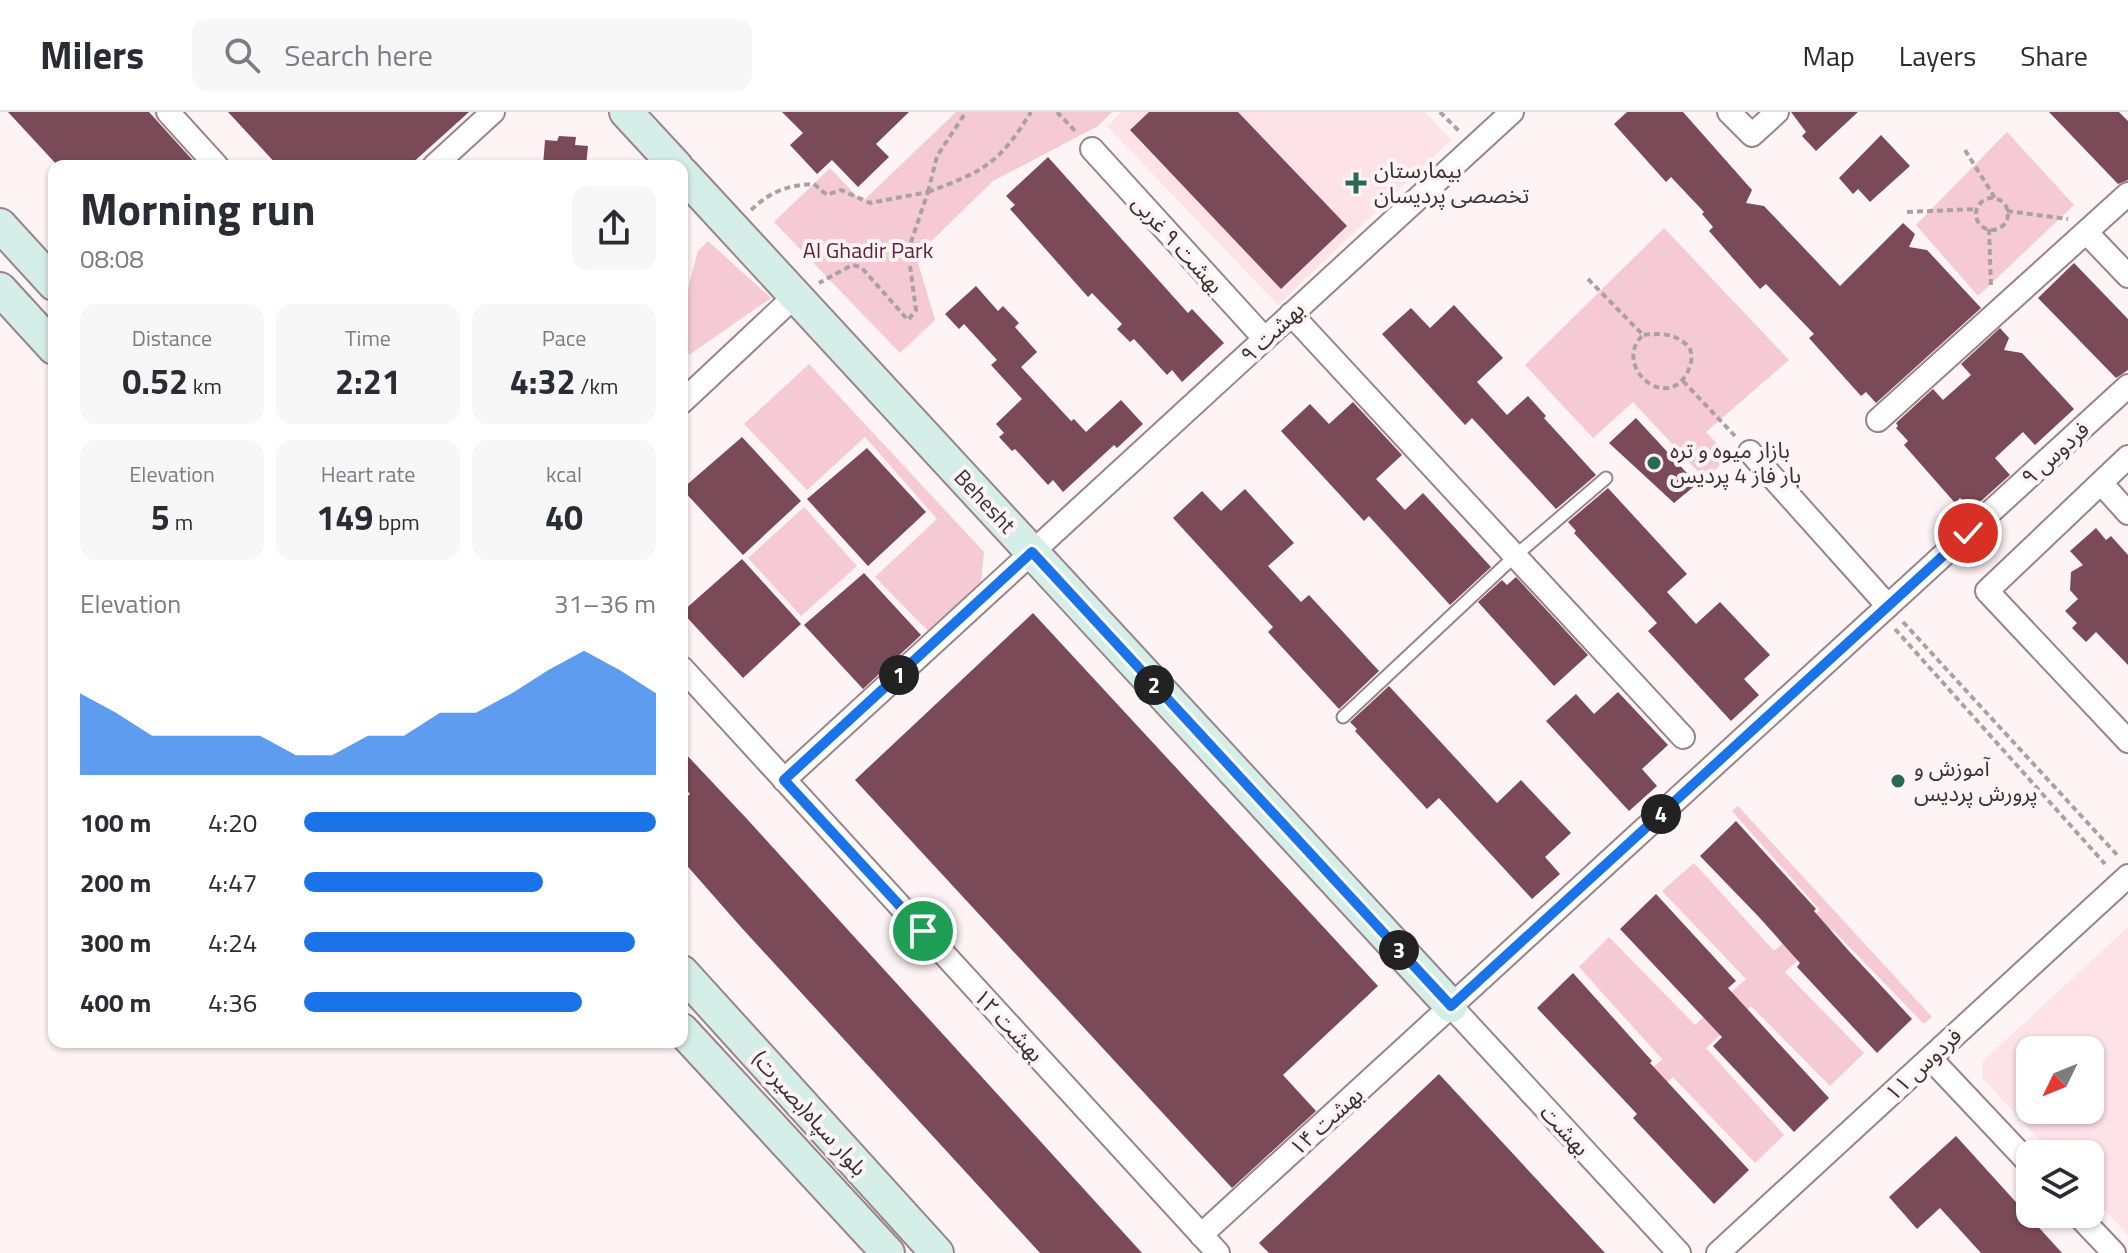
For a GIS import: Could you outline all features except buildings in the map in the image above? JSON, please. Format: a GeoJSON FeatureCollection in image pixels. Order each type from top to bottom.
{"type":"FeatureCollection","features":[{"type":"Feature","properties":{"kind":"street"},"geometry":{"type":"LineString","coordinates":[[168,112],[212,160]]}},
{"type":"Feature","properties":{"kind":"street"},"geometry":{"type":"LineString","coordinates":[[441,160],[493,112]]}},
{"type":"Feature","properties":{"kind":"street"},"geometry":{"type":"LineString","coordinates":[[626,112],[670,160]]}},
{"type":"Feature","properties":{"kind":"street","name":"بهشت ۹"},"geometry":{"type":"LineString","coordinates":[[784,780],[1512,112]]}},
{"type":"Feature","properties":{"kind":"street"},"geometry":{"type":"LineString","coordinates":[[1729,112],[1752,135],[1777,112]]}},
{"type":"Feature","properties":{"kind":"street","name":"بهشت ۹ غربی"},"geometry":{"type":"LineString","coordinates":[[1092,149],[1265,339]]}},
{"type":"Feature","properties":{"kind":"street","name":"Behesht"},"geometry":{"type":"LineString","coordinates":[[688,180],[1451,1006]]}},
{"type":"Feature","properties":{"kind":"street"},"geometry":{"type":"LineString","coordinates":[[1878,420],[2128,194]]}},
{"type":"Feature","properties":{"kind":"street"},"geometry":{"type":"LineString","coordinates":[[0,225],[48,277]]}},
{"type":"Feature","properties":{"kind":"street"},"geometry":{"type":"LineString","coordinates":[[2091,227],[2128,276]]}},
{"type":"Feature","properties":{"kind":"street"},"geometry":{"type":"LineString","coordinates":[[0,289],[48,341]]}},
{"type":"Feature","properties":{"kind":"street"},"geometry":{"type":"LineString","coordinates":[[688,396],[795,296]]}},
{"type":"Feature","properties":{"kind":"street"},"geometry":{"type":"LineString","coordinates":[[1291,314],[1683,737]]}},
{"type":"Feature","properties":{"kind":"street","name":"فردوس ۹"},"geometry":{"type":"LineString","coordinates":[[1451,1006],[2128,386]]}},
{"type":"Feature","properties":{"kind":"street"},"geometry":{"type":"LineString","coordinates":[[1750,452],[1884,609]]}},
{"type":"Feature","properties":{"kind":"street"},"geometry":{"type":"LineString","coordinates":[[2128,457],[1987,591],[2128,741]]}},
{"type":"Feature","properties":{"kind":"street"},"geometry":{"type":"LineString","coordinates":[[2101,483],[2128,513]]}},
{"type":"Feature","properties":{"kind":"street","name":"بهشت ۱۲"},"geometry":{"type":"LineString","coordinates":[[688,675],[1218,1253]]}},
{"type":"Feature","properties":{"kind":"street","name":"فردوس ۱۱"},"geometry":{"type":"LineString","coordinates":[[1718,1253],[2126,875]]}},
{"type":"Feature","properties":{"kind":"street","name":"بلوار سپاه(بصیرت)"},"geometry":{"type":"LineString","coordinates":[[688,979],[937,1253]]}},
{"type":"Feature","properties":{"kind":"street","name":"بهشت ۱۴"},"geometry":{"type":"LineString","coordinates":[[1201,1235],[1451,1006]]}},
{"type":"Feature","properties":{"kind":"street","name":"بهشت"},"geometry":{"type":"LineString","coordinates":[[1451,1006],[1679,1253]]}},
{"type":"Feature","properties":{"kind":"street","name":"بلوار سپاه(بصیرت)"},"geometry":{"type":"LineString","coordinates":[[688,1036],[888,1253]]}},
{"type":"Feature","properties":{"kind":"street"},"geometry":{"type":"LineString","coordinates":[[1930,1058],[2016,1149]]}},
{"type":"Feature","properties":{"kind":"street"},"geometry":{"type":"LineString","coordinates":[[2090,1228],[2114,1253]]}},
{"type":"Feature","properties":{"kind":"lane"},"geometry":{"type":"LineString","coordinates":[[1343,717],[1515,556],[1606,478]]}},
{"type":"Feature","properties":{"kind":"path"},"geometry":{"type":"LineString","coordinates":[[795,296],[852,265],[861,267],[908,320],[916,310],[908,251],[937,156],[966,112]]}},
{"type":"Feature","properties":{"kind":"path"},"geometry":{"type":"LineString","coordinates":[[732,228],[766,195],[799,184],[814,184],[827,195],[841,190],[870,203],[928,192],[968,177],[997,160],[1031,112]]}},
{"type":"Feature","properties":{"kind":"path"},"geometry":{"type":"LineString","coordinates":[[1057,112],[1092,149]]}},
{"type":"Feature","properties":{"kind":"path"},"geometry":{"type":"LineString","coordinates":[[1965,150],[1995,198],[2003,202],[2007,211],[2003,225],[1989,229]]}},
{"type":"Feature","properties":{"kind":"path"},"geometry":{"type":"LineString","coordinates":[[1989,229],[1977,220],[1976,209],[1983,200],[1995,198]]}},
{"type":"Feature","properties":{"kind":"path"},"geometry":{"type":"LineString","coordinates":[[1907,212],[1976,209]]}},
{"type":"Feature","properties":{"kind":"path"},"geometry":{"type":"LineString","coordinates":[[2007,211],[2091,227]]}},
{"type":"Feature","properties":{"kind":"path"},"geometry":{"type":"LineString","coordinates":[[1989,229],[1993,316]]}},
{"type":"Feature","properties":{"kind":"path"},"geometry":{"type":"LineString","coordinates":[[1588,279],[1643,335]]}},
{"type":"Feature","properties":{"kind":"path"},"geometry":{"type":"LineString","coordinates":[[1664,333],[1675,336],[1689,347],[1692,363],[1683,381],[1676,387],[1663,388],[1645,382],[1635,367],[1633,353],[1643,335],[1664,333]]}},
{"type":"Feature","properties":{"kind":"path"},"geometry":{"type":"LineString","coordinates":[[1683,381],[1750,452]]}},
{"type":"Feature","properties":{"kind":"path"},"geometry":{"type":"LineString","coordinates":[[1884,609],[2126,875]]}},
{"type":"Feature","properties":{"kind":"path"},"geometry":{"type":"LineString","coordinates":[[1884,609],[2126,875]]}},
{"type":"Feature","properties":{"kind":"shaded area","name":"بیمارستان تخصصی پردیسان"},"geometry":{"type":"Polygon","coordinates":[[[1121,112],[1149,112],[1130,131],[1281,288],[1238,112],[1425,112],[1451,140],[1278,305],[1107,126],[1121,112]]]}},
{"type":"Feature","properties":{"kind":"shaded area"},"geometry":{"type":"Polygon","coordinates":[[[2128,927],[2128,1235],[2104,1209],[2104,1140],[2040,1140],[2025,1124],[2104,1124],[2104,1036],[2016,1036],[2016,1114],[1983,1079],[1983,1061],[2128,927]]]}},
{"type":"Feature","properties":{"kind":"green space","name":"Al Ghadir Park"},"geometry":{"type":"Polygon","coordinates":[[[956,112],[1112,112],[1098,126],[993,181],[916,256],[935,320],[900,353],[774,222],[830,168],[862,202],[956,112]]]}},
{"type":"Feature","properties":{"kind":"green space"},"geometry":{"type":"Polygon","coordinates":[[[2007,132],[2074,205],[1978,296],[1916,225],[2007,132]]]}},
{"type":"Feature","properties":{"kind":"green space"},"geometry":{"type":"Polygon","coordinates":[[[1664,228],[1789,360],[1706,432],[1729,457],[1705,479],[1633,402],[1593,438],[1525,365],[1664,228]]]}},
{"type":"Feature","properties":{"kind":"green space"},"geometry":{"type":"Polygon","coordinates":[[[708,241],[771,298],[689,355],[688,293],[698,251],[708,241]]]}},
{"type":"Feature","properties":{"kind":"green space"},"geometry":{"type":"Polygon","coordinates":[[[809,364],[984,552],[981,582],[930,633],[875,577],[937,519],[865,437],[807,490],[744,424],[809,364]]]}},
{"type":"Feature","properties":{"kind":"green space"},"geometry":{"type":"Polygon","coordinates":[[[804,507],[857,566],[801,616],[748,558],[804,507]]]}},
{"type":"Feature","properties":{"kind":"green space"},"geometry":{"type":"Polygon","coordinates":[[[1738,806],[1932,1017],[1924,1024],[1832,929],[1785,972],[1864,1053],[1830,1086],[1751,1006],[1706,1048],[1784,1135],[1755,1163],[1673,1077],[1639,1107],[1626,1094],[1662,1059],[1579,967],[1609,937],[1695,1025],[1746,979],[1662,891],[1694,863],[1774,951],[1820,910],[1732,811],[1738,806]]]}},
{"type":"Feature","properties":{"kind":"place","name":"بیمارستان تخصصی پردیسان"},"geometry":{"type":"Point","coordinates":[1356,183]}},
{"type":"Feature","properties":{"kind":"place","name":"بازار میوه و تره بار فاز 4 پردیس"},"geometry":{"type":"Point","coordinates":[1654,463]}},
{"type":"Feature","properties":{"kind":"place","name":"آموزش و پرورش پردیس"},"geometry":{"type":"Point","coordinates":[1898,781]}},
{"type":"Feature","properties":{"kind":"route"},"geometry":{"type":"LineString","coordinates":[[923,931],[784,780],[1032,552],[1451,1006],[1968,533]]}}]}
